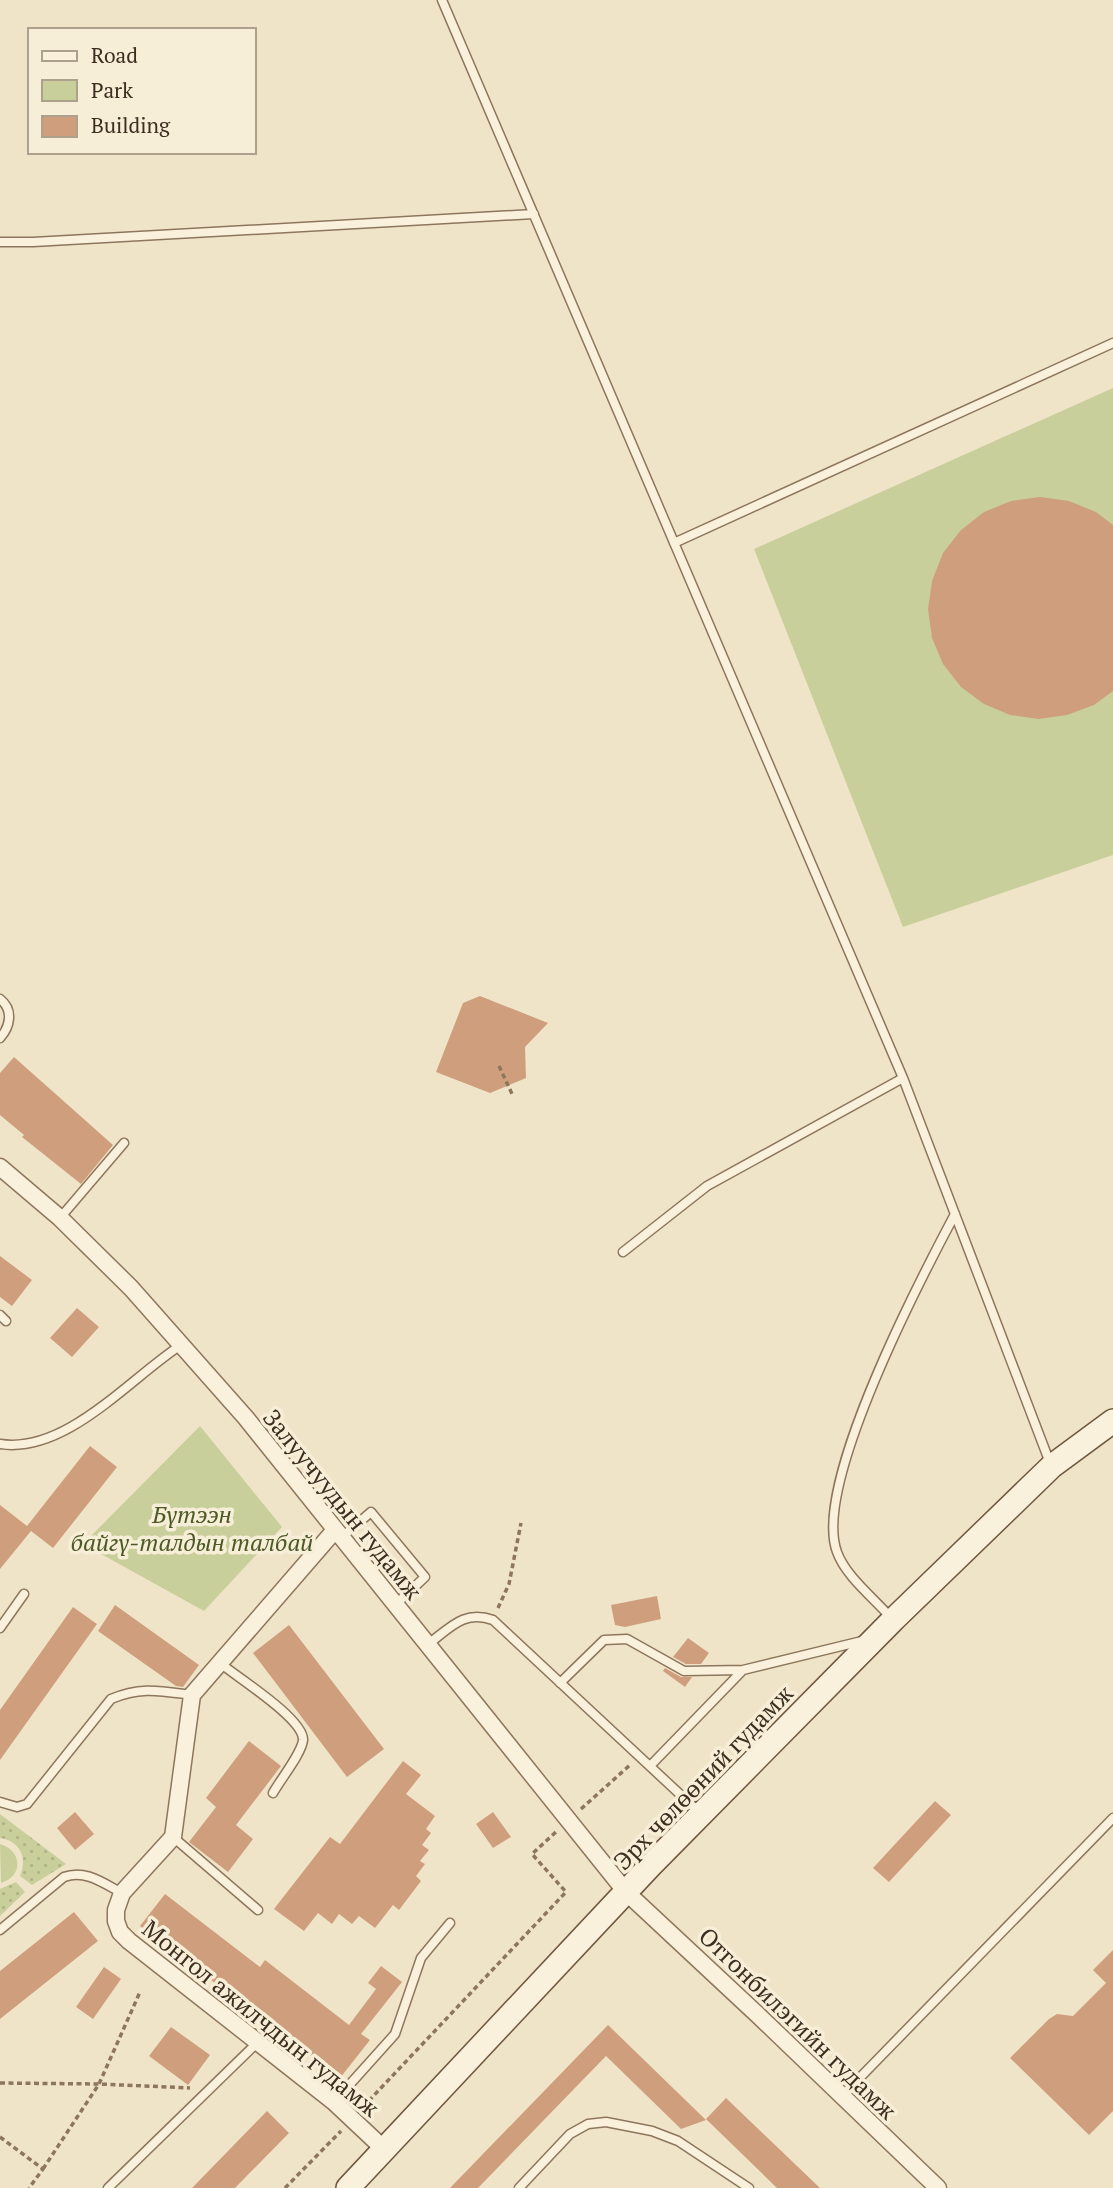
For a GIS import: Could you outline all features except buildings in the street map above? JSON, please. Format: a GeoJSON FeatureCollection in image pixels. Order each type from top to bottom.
{"type":"FeatureCollection","features":[{"type":"Feature","properties":{"kind":"main road","name":"Эрх чөлөөний гудамж"},"geometry":{"type":"LineString","coordinates":[[348,2188],[626,1892],[893,1620],[1052,1466],[1113,1421]]}},
{"type":"Feature","properties":{"kind":"street","name":"Залуучуудын гудамж"},"geometry":{"type":"LineString","coordinates":[[0,1167],[60,1218],[131,1288],[246,1418],[626,1892]]}},
{"type":"Feature","properties":{"kind":"street"},"geometry":{"type":"LineString","coordinates":[[122,1893],[173,1838],[192,1695],[338,1534]]}},
{"type":"Feature","properties":{"kind":"street","name":"Отгонбилэгийн гудамж"},"geometry":{"type":"LineString","coordinates":[[626,1892],[741,1998],[938,2188]]}},
{"type":"Feature","properties":{"kind":"street","name":"Монгол ажилчдын гудамж"},"geometry":{"type":"LineString","coordinates":[[122,1893],[116,1910],[120,1932],[334,2102],[386,2150]]}},
{"type":"Feature","properties":{"kind":"lane"},"geometry":{"type":"LineString","coordinates":[[442,0],[903,1079],[1052,1466]]}},
{"type":"Feature","properties":{"kind":"lane"},"geometry":{"type":"LineString","coordinates":[[0,242],[33,243],[534,214]]}},
{"type":"Feature","properties":{"kind":"lane"},"geometry":{"type":"LineString","coordinates":[[674,543],[1113,343]]}},
{"type":"Feature","properties":{"kind":"lane"},"geometry":{"type":"LineString","coordinates":[[0,999],[6,1003],[9,1014],[8,1029],[0,1038]]}},
{"type":"Feature","properties":{"kind":"lane"},"geometry":{"type":"LineString","coordinates":[[623,1252],[707,1186],[903,1079]]}},
{"type":"Feature","properties":{"kind":"lane"},"geometry":{"type":"LineString","coordinates":[[60,1218],[124,1143]]}},
{"type":"Feature","properties":{"kind":"lane"},"geometry":{"type":"LineString","coordinates":[[893,1620],[846,1568],[837,1552],[833,1530],[839,1484],[862,1412],[920,1280],[955,1214]]}},
{"type":"Feature","properties":{"kind":"lane"},"geometry":{"type":"LineString","coordinates":[[0,1444],[27,1444],[66,1431],[181,1345]]}},
{"type":"Feature","properties":{"kind":"lane"},"geometry":{"type":"LineString","coordinates":[[338,1534],[371,1512],[425,1577],[395,1605]]}},
{"type":"Feature","properties":{"kind":"lane"},"geometry":{"type":"LineString","coordinates":[[0,1628],[24,1594]]}},
{"type":"Feature","properties":{"kind":"lane"},"geometry":{"type":"LineString","coordinates":[[427,1645],[465,1617],[479,1615],[493,1620],[701,1815]]}},
{"type":"Feature","properties":{"kind":"lane"},"geometry":{"type":"LineString","coordinates":[[561,1683],[604,1640],[627,1639],[684,1671],[743,1670],[876,1638]]}},
{"type":"Feature","properties":{"kind":"lane"},"geometry":{"type":"LineString","coordinates":[[220,1663],[292,1718],[303,1732],[303,1744],[273,1793]]}},
{"type":"Feature","properties":{"kind":"lane"},"geometry":{"type":"LineString","coordinates":[[650,1766],[743,1670]]}},
{"type":"Feature","properties":{"kind":"lane"},"geometry":{"type":"LineString","coordinates":[[0,1802],[16,1807],[27,1804],[111,1699],[128,1692],[148,1689],[192,1695]]}},
{"type":"Feature","properties":{"kind":"lane"},"geometry":{"type":"LineString","coordinates":[[842,2096],[1113,1818]]}},
{"type":"Feature","properties":{"kind":"lane"},"geometry":{"type":"LineString","coordinates":[[173,1838],[257,1910]]}},
{"type":"Feature","properties":{"kind":"lane"},"geometry":{"type":"LineString","coordinates":[[0,1930],[55,1883],[75,1872],[85,1874],[122,1893]]}},
{"type":"Feature","properties":{"kind":"lane"},"geometry":{"type":"LineString","coordinates":[[334,2102],[395,2034],[421,1958],[450,1923]]}},
{"type":"Feature","properties":{"kind":"lane"},"geometry":{"type":"LineString","coordinates":[[108,2188],[258,2042]]}},
{"type":"Feature","properties":{"kind":"lane"},"geometry":{"type":"LineString","coordinates":[[519,2188],[570,2134],[588,2124],[606,2122],[652,2131],[678,2141],[749,2188]]}},
{"type":"Feature","properties":{"kind":"path"},"geometry":{"type":"LineString","coordinates":[[499,1066],[513,1096]]}},
{"type":"Feature","properties":{"kind":"path"},"geometry":{"type":"LineString","coordinates":[[493,1620],[509,1584],[521,1523]]}},
{"type":"Feature","properties":{"kind":"path"},"geometry":{"type":"LineString","coordinates":[[285,2188],[566,1892],[532,1854],[639,1757]]}},
{"type":"Feature","properties":{"kind":"path"},"geometry":{"type":"LineString","coordinates":[[29,2188],[99,2084],[141,1992]]}},
{"type":"Feature","properties":{"kind":"path"},"geometry":{"type":"LineString","coordinates":[[0,2084],[99,2084],[210,2089]]}},
{"type":"Feature","properties":{"kind":"path"},"geometry":{"type":"LineString","coordinates":[[0,2137],[43,2169]]}},
{"type":"Feature","properties":{"kind":"green space"},"geometry":{"type":"Polygon","coordinates":[[[1113,388],[1113,855],[903,927],[754,549],[1113,388]]]}},
{"type":"Feature","properties":{"kind":"green space","name":"Бүтээн байгү-талдын талбай"},"geometry":{"type":"Polygon","coordinates":[[[200,1426],[282,1527],[204,1611],[83,1544],[200,1426]]]}},
{"type":"Feature","properties":{"kind":"green space"},"geometry":{"type":"Polygon","coordinates":[[[0,1814],[66,1864],[32,1885],[20,1876],[22,1857],[13,1843],[0,1838],[0,1814]]]}},
{"type":"Feature","properties":{"kind":"green space"},"geometry":{"type":"Polygon","coordinates":[[[0,1844],[13,1852],[17,1863],[14,1875],[1,1883],[0,1844]]]}},
{"type":"Feature","properties":{"kind":"green space"},"geometry":{"type":"Polygon","coordinates":[[[16,1882],[25,1892],[0,1916],[0,1889],[16,1882]]]}}]}
